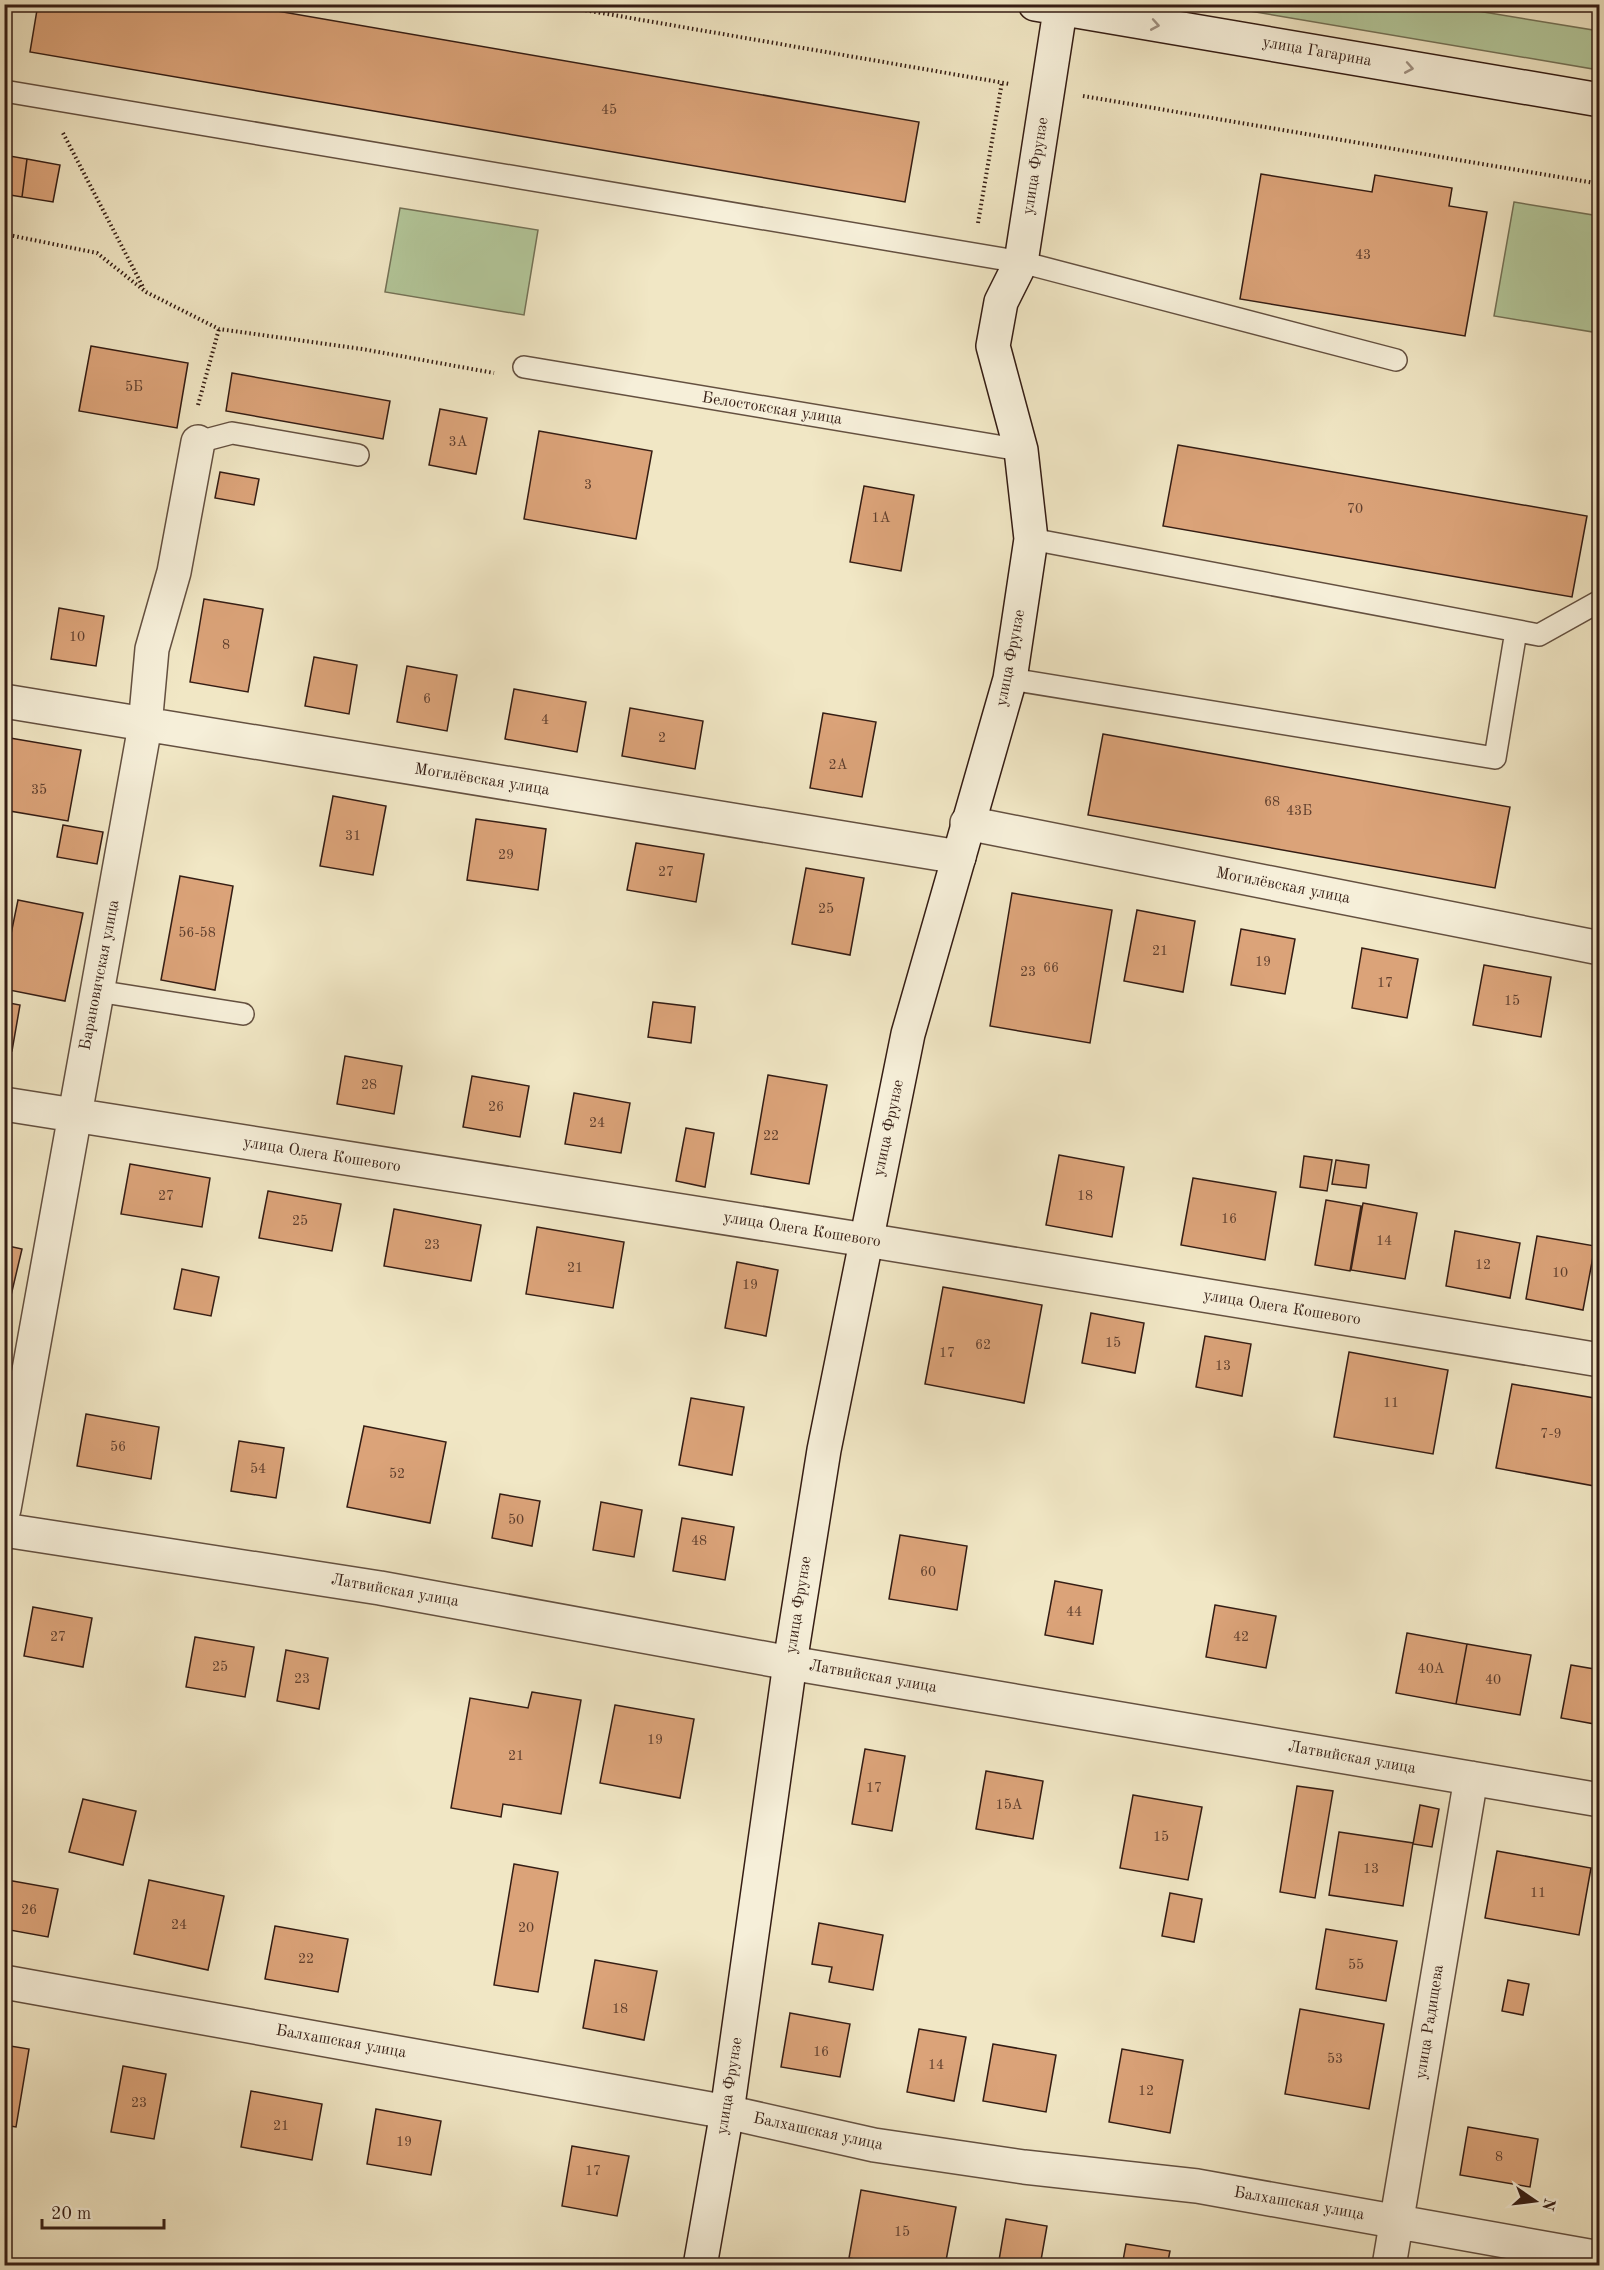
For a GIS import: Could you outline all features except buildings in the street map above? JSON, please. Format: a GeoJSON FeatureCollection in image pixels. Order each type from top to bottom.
{"type":"FeatureCollection","features":[{"type":"Feature","properties":{"kind":"street","name":"улица Гагарина"},"geometry":{"type":"LineString","coordinates":[[1052,6],[1599,100]]}},
{"type":"Feature","properties":{"kind":"street","name":"улица Фрунзе"},"geometry":{"type":"LineString","coordinates":[[700,2265],[727,2112],[790,1663],[824,1450],[908,1034],[1010,680],[1031,539],[1021,450],[993,345],[1001,302],[1021,262],[1052,6]]}},
{"type":"Feature","properties":{"kind":"street","name":"Барановичская улица"},"geometry":{"type":"LineString","coordinates":[[4,1509],[145,726],[152,649],[174,572],[198,442]]}},
{"type":"Feature","properties":{"kind":"street","name":"Могилёвская улица"},"geometry":{"type":"LineString","coordinates":[[4,701],[145,726],[959,857]]}},
{"type":"Feature","properties":{"kind":"street","name":"Могилёвская улица"},"geometry":{"type":"LineString","coordinates":[[967,823],[1599,948]]}},
{"type":"Feature","properties":{"kind":"street","name":"улица Олега Кошевого"},"geometry":{"type":"LineString","coordinates":[[4,1104],[866,1240],[1599,1360]]}},
{"type":"Feature","properties":{"kind":"street","name":"Латвийская улица"},"geometry":{"type":"LineString","coordinates":[[4,1530],[380,1588],[790,1663],[1599,1800]]}},
{"type":"Feature","properties":{"kind":"street","name":"улица Радищева"},"geometry":{"type":"LineString","coordinates":[[1389,2265],[1471,1778]]}},
{"type":"Feature","properties":{"kind":"street","name":"Балхашская улица"},"geometry":{"type":"LineString","coordinates":[[4,1982],[727,2112],[874,2145],[1024,2167],[1197,2186],[1599,2258]]}},
{"type":"Feature","properties":{"kind":"lane"},"geometry":{"type":"LineString","coordinates":[[4,91],[1021,262],[1396,360]]}},
{"type":"Feature","properties":{"kind":"lane","name":"Белостокская улица"},"geometry":{"type":"LineString","coordinates":[[524,367],[1021,450]]}},
{"type":"Feature","properties":{"kind":"lane"},"geometry":{"type":"LineString","coordinates":[[198,442],[232,433],[358,455]]}},
{"type":"Feature","properties":{"kind":"lane"},"geometry":{"type":"LineString","coordinates":[[1031,539],[1539,635],[1599,601]]}},
{"type":"Feature","properties":{"kind":"lane"},"geometry":{"type":"LineString","coordinates":[[1010,680],[1495,758],[1516,631]]}},
{"type":"Feature","properties":{"kind":"lane"},"geometry":{"type":"LineString","coordinates":[[97,991],[243,1014]]}},
{"type":"Feature","properties":{"kind":"path"},"geometry":{"type":"LineString","coordinates":[[973,254],[1002,82]]}},
{"type":"Feature","properties":{"kind":"path"},"geometry":{"type":"LineString","coordinates":[[45,99],[146,292]]}},
{"type":"Feature","properties":{"kind":"path"},"geometry":{"type":"LineString","coordinates":[[4,234],[97,253],[146,292],[219,329],[362,349],[503,375],[524,367]]}},
{"type":"Feature","properties":{"kind":"path"},"geometry":{"type":"LineString","coordinates":[[198,442],[198,404],[219,329]]}},
{"type":"Feature","properties":{"kind":"green space"},"geometry":{"type":"Polygon","coordinates":[[[1214,5],[1441,5],[1599,31],[1599,70],[1214,5]]]}},
{"type":"Feature","properties":{"kind":"green space"},"geometry":{"type":"Polygon","coordinates":[[[1514,202],[1599,216],[1599,333],[1494,316],[1514,202]]]}},
{"type":"Feature","properties":{"kind":"green space"},"geometry":{"type":"Polygon","coordinates":[[[400,208],[538,230],[524,315],[385,292],[400,208]]]}}]}
